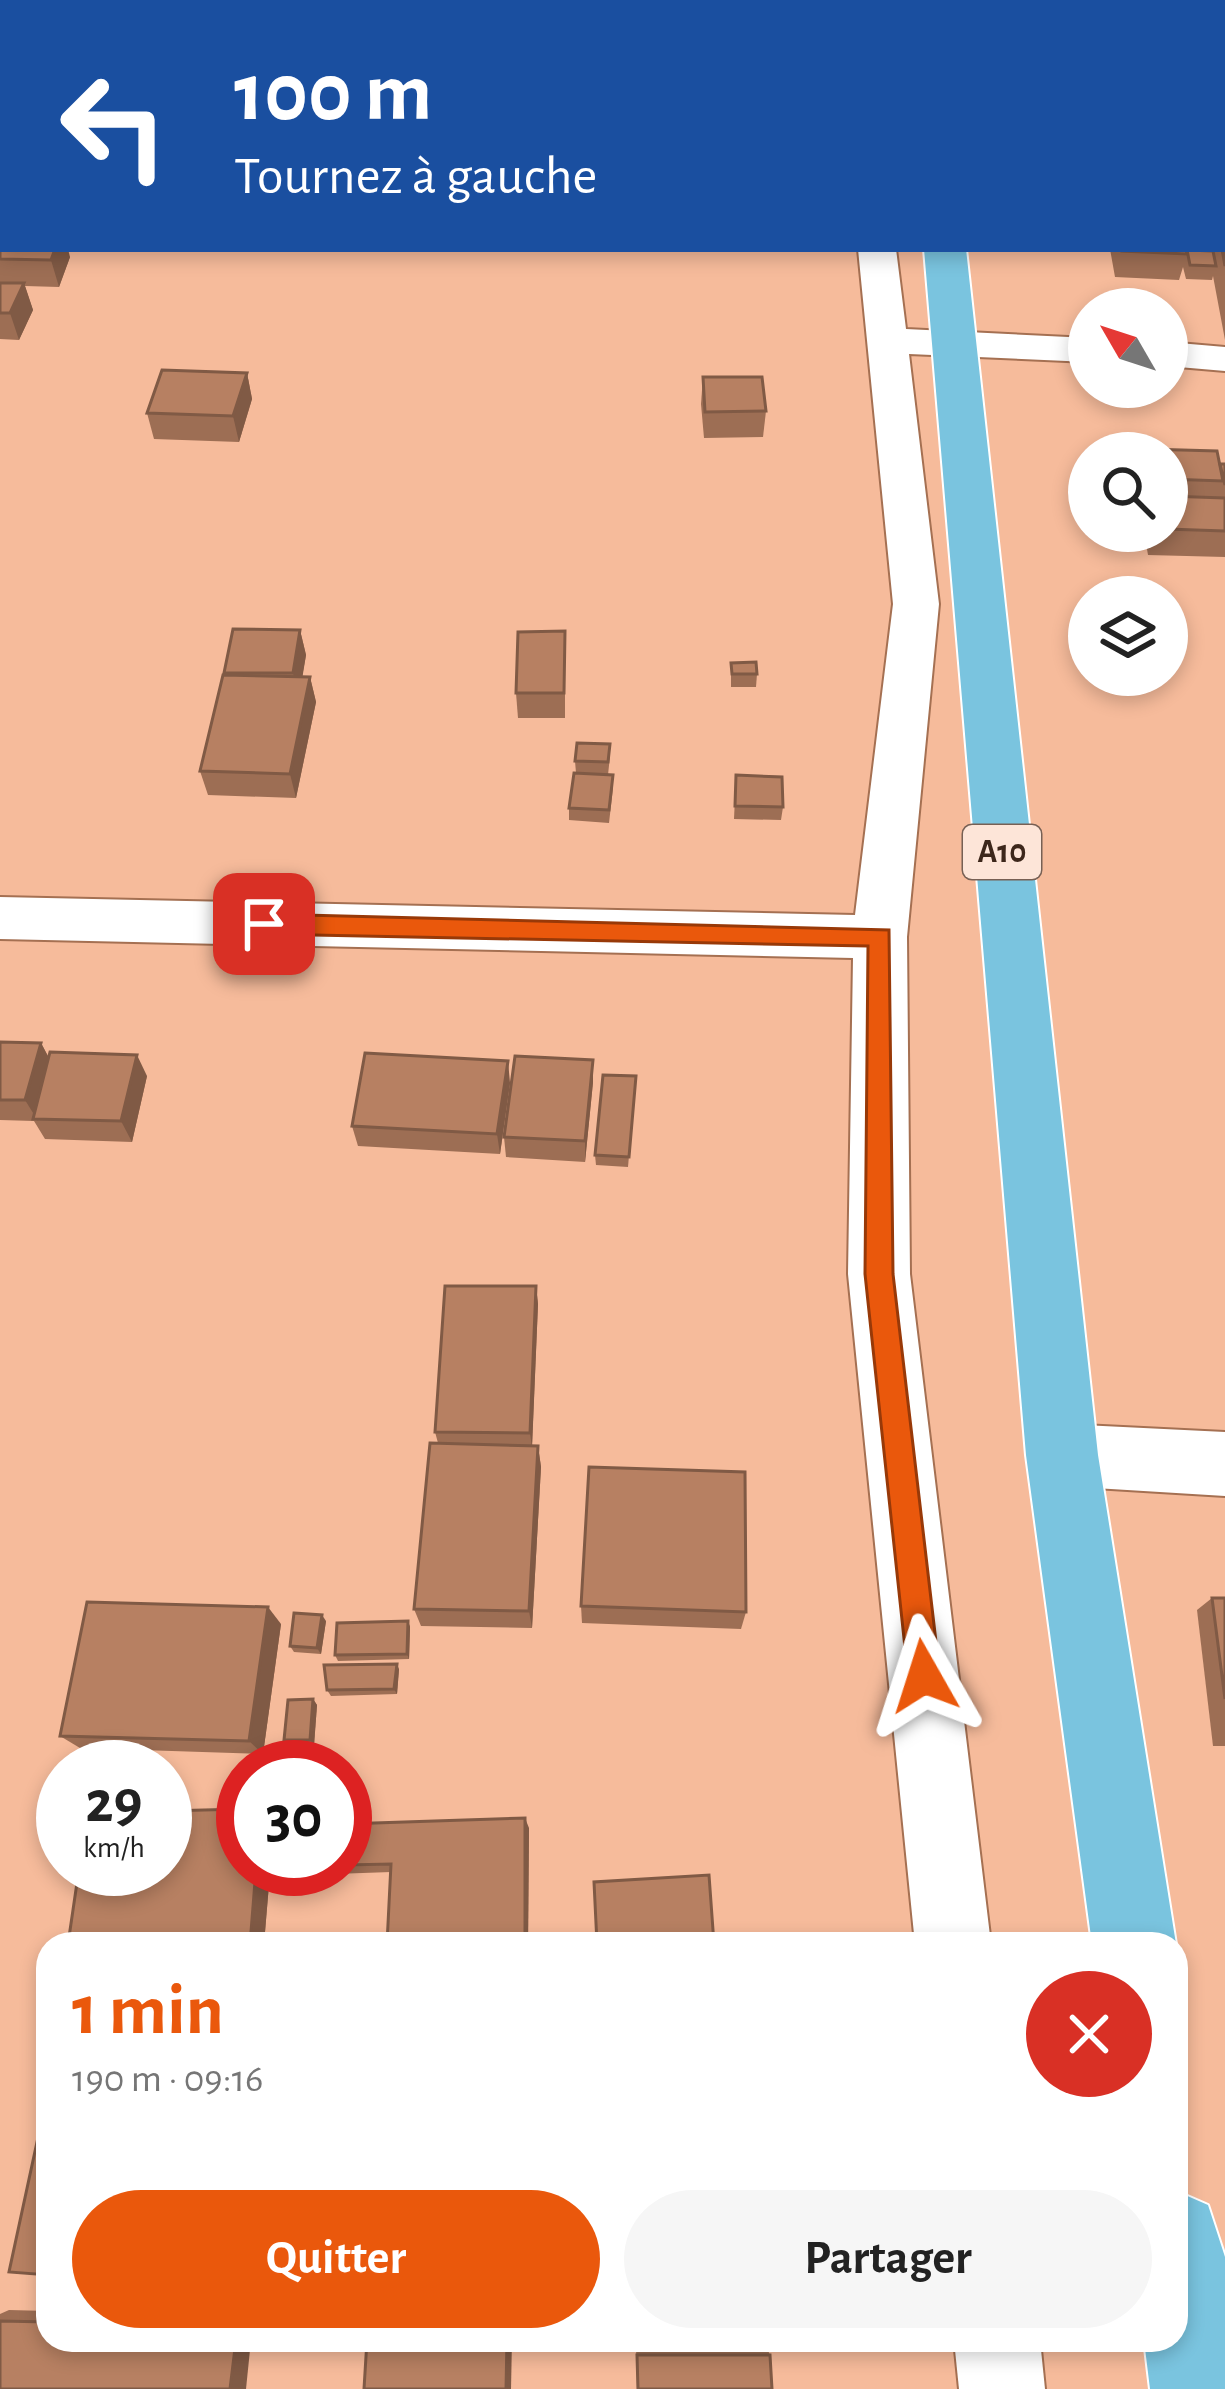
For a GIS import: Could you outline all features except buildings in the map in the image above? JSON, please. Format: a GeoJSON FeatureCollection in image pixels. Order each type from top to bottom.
{"type":"FeatureCollection","features":[{"type":"Feature","properties":{"kind":"main road","name":"A10"},"geometry":{"type":"LineString","coordinates":[[945,252],[1062,1455],[1132,1932]]}},
{"type":"Feature","properties":{"kind":"main road"},"geometry":{"type":"LineString","coordinates":[[1188,2320],[1198,2389]]}},
{"type":"Feature","properties":{"kind":"street"},"geometry":{"type":"LineString","coordinates":[[877,252],[916,604],[880,937],[879,1274],[952,1932]]}},
{"type":"Feature","properties":{"kind":"street"},"geometry":{"type":"LineString","coordinates":[[889,340],[1068,349]]}},
{"type":"Feature","properties":{"kind":"street"},"geometry":{"type":"LineString","coordinates":[[1188,356],[1225,358]]}},
{"type":"Feature","properties":{"kind":"street"},"geometry":{"type":"LineString","coordinates":[[0,918],[880,937]]}},
{"type":"Feature","properties":{"kind":"street"},"geometry":{"type":"LineString","coordinates":[[1062,1455],[1225,1464]]}},
{"type":"Feature","properties":{"kind":"street"},"geometry":{"type":"LineString","coordinates":[[998,2352],[1002,2389]]}},
{"type":"Feature","properties":{"kind":"route"},"geometry":{"type":"LineString","coordinates":[[264,924],[880,937],[879,1274],[924,1676]]}}]}
